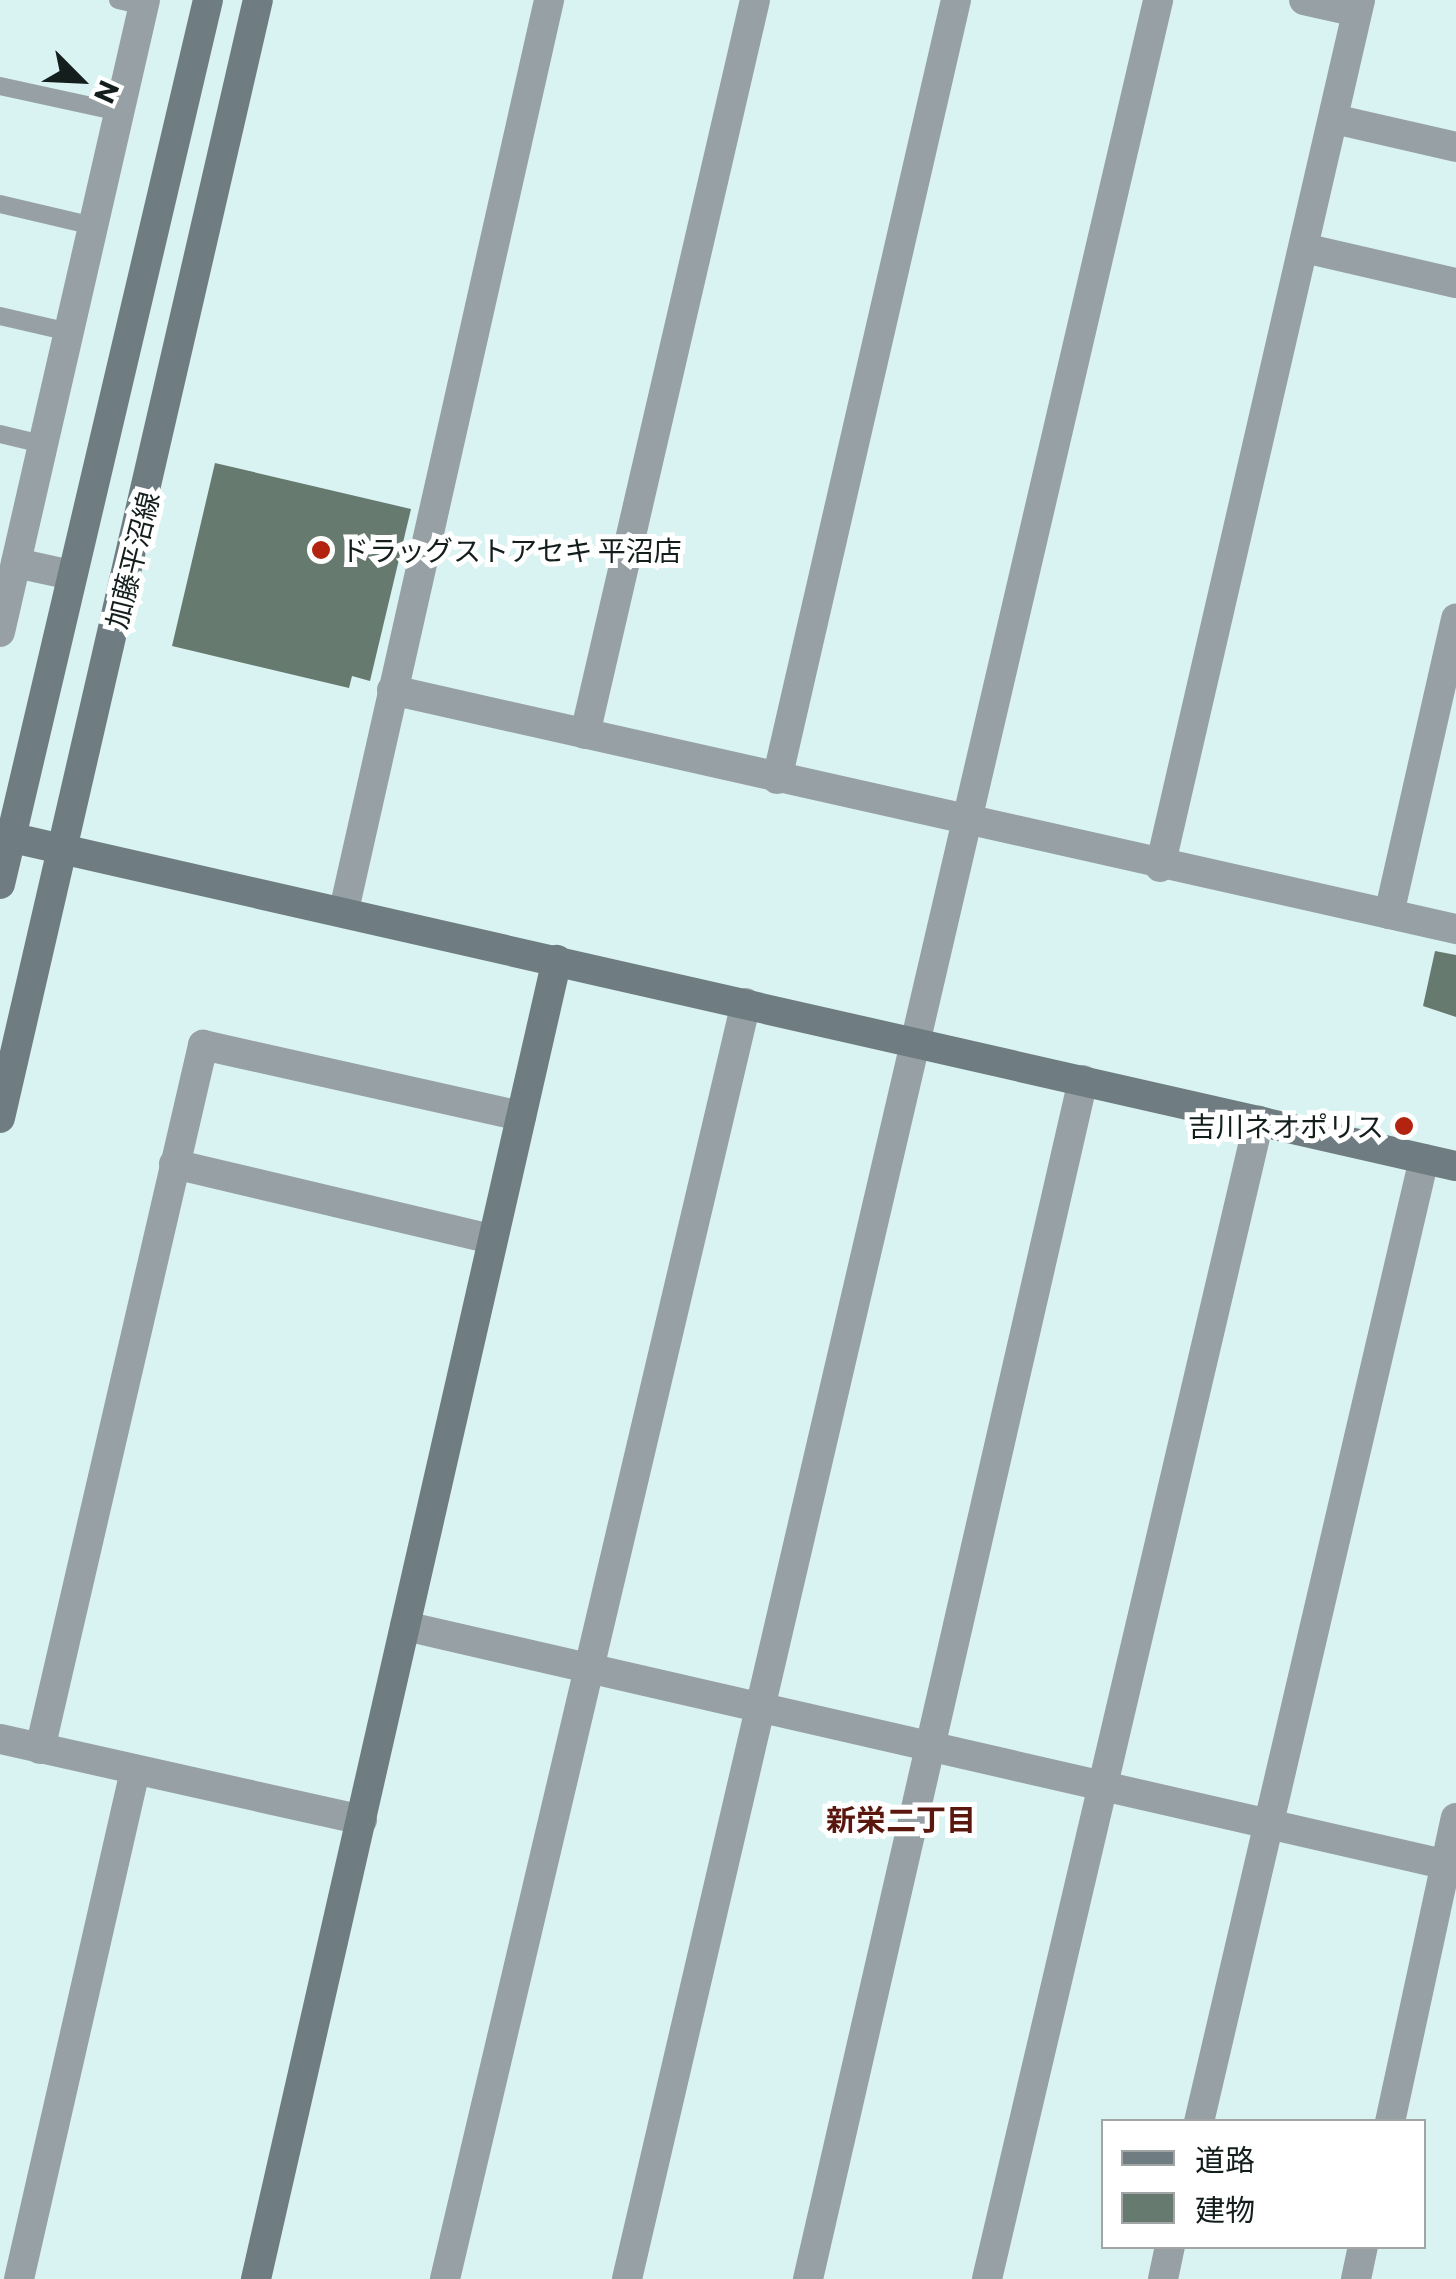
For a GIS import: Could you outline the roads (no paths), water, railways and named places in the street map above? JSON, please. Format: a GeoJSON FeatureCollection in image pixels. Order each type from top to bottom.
{"type":"FeatureCollection","features":[{"type":"Feature","properties":{"kind":"street","name":"加藤平沼線"},"geometry":{"type":"LineString","coordinates":[[0,884],[5,836],[72,576],[208,0]]}},
{"type":"Feature","properties":{"kind":"street","name":"加藤平沼線"},"geometry":{"type":"LineString","coordinates":[[0,1118],[258,0]]}},
{"type":"Feature","properties":{"kind":"street"},"geometry":{"type":"LineString","coordinates":[[344,910],[549,0]]}},
{"type":"Feature","properties":{"kind":"street"},"geometry":{"type":"LineString","coordinates":[[585,734],[755,0]]}},
{"type":"Feature","properties":{"kind":"street"},"geometry":{"type":"LineString","coordinates":[[777,779],[956,0]]}},
{"type":"Feature","properties":{"kind":"street"},"geometry":{"type":"LineString","coordinates":[[627,2279],[1158,0]]}},
{"type":"Feature","properties":{"kind":"street"},"geometry":{"type":"LineString","coordinates":[[1160,867],[1359,6],[1304,0]]}},
{"type":"Feature","properties":{"kind":"street"},"geometry":{"type":"LineString","coordinates":[[0,632],[120,112],[136,2]]}},
{"type":"Feature","properties":{"kind":"street"},"geometry":{"type":"LineString","coordinates":[[1334,119],[1456,148]]}},
{"type":"Feature","properties":{"kind":"street"},"geometry":{"type":"LineString","coordinates":[[1304,248],[1456,283]]}},
{"type":"Feature","properties":{"kind":"street"},"geometry":{"type":"LineString","coordinates":[[16,563],[72,576]]}},
{"type":"Feature","properties":{"kind":"street"},"geometry":{"type":"LineString","coordinates":[[1389,914],[1456,618]]}},
{"type":"Feature","properties":{"kind":"street"},"geometry":{"type":"LineString","coordinates":[[392,690],[1160,867],[1456,929]]}},
{"type":"Feature","properties":{"kind":"street"},"geometry":{"type":"LineString","coordinates":[[5,836],[344,910],[1456,1166]]}},
{"type":"Feature","properties":{"kind":"street"},"geometry":{"type":"LineString","coordinates":[[257,2279],[557,960]]}},
{"type":"Feature","properties":{"kind":"street"},"geometry":{"type":"LineString","coordinates":[[446,2279],[746,1003]]}},
{"type":"Feature","properties":{"kind":"street"},"geometry":{"type":"LineString","coordinates":[[40,1748],[203,1045],[522,1116]]}},
{"type":"Feature","properties":{"kind":"street"},"geometry":{"type":"LineString","coordinates":[[808,2279],[1083,1080]]}},
{"type":"Feature","properties":{"kind":"street"},"geometry":{"type":"LineString","coordinates":[[987,2279],[1259,1120]]}},
{"type":"Feature","properties":{"kind":"street"},"geometry":{"type":"LineString","coordinates":[[1201,2119],[1424,1159]]}},
{"type":"Feature","properties":{"kind":"street"},"geometry":{"type":"LineString","coordinates":[[174,1164],[492,1239]]}},
{"type":"Feature","properties":{"kind":"street"},"geometry":{"type":"LineString","coordinates":[[406,1626],[1267,1830],[1451,1866]]}},
{"type":"Feature","properties":{"kind":"street"},"geometry":{"type":"LineString","coordinates":[[0,1739],[362,1820]]}},
{"type":"Feature","properties":{"kind":"street"},"geometry":{"type":"LineString","coordinates":[[19,2279],[135,1771]]}},
{"type":"Feature","properties":{"kind":"street"},"geometry":{"type":"LineString","coordinates":[[1391,2119],[1451,1866],[1456,1818]]}},
{"type":"Feature","properties":{"kind":"street"},"geometry":{"type":"LineString","coordinates":[[1163,2279],[1169,2249]]}},
{"type":"Feature","properties":{"kind":"street"},"geometry":{"type":"LineString","coordinates":[[1356,2279],[1362,2249]]}},
{"type":"Feature","properties":{"kind":"lane"},"geometry":{"type":"LineString","coordinates":[[0,86],[120,112]]}},
{"type":"Feature","properties":{"kind":"lane"},"geometry":{"type":"LineString","coordinates":[[0,204],[93,226]]}},
{"type":"Feature","properties":{"kind":"lane"},"geometry":{"type":"LineString","coordinates":[[0,316],[69,332]]}},
{"type":"Feature","properties":{"kind":"lane"},"geometry":{"type":"LineString","coordinates":[[0,434],[42,444]]}},
{"type":"Feature","properties":{"kind":"place","name":"ドラッグストアセキ 平沼店"},"geometry":{"type":"Point","coordinates":[321,550]}},
{"type":"Feature","properties":{"kind":"place","name":"吉川ネオポリス"},"geometry":{"type":"Point","coordinates":[1404,1126]}},
{"type":"Feature","properties":{"kind":"district","name":"新栄二丁目"},"geometry":{"type":"Point","coordinates":[901,1819]}}]}
